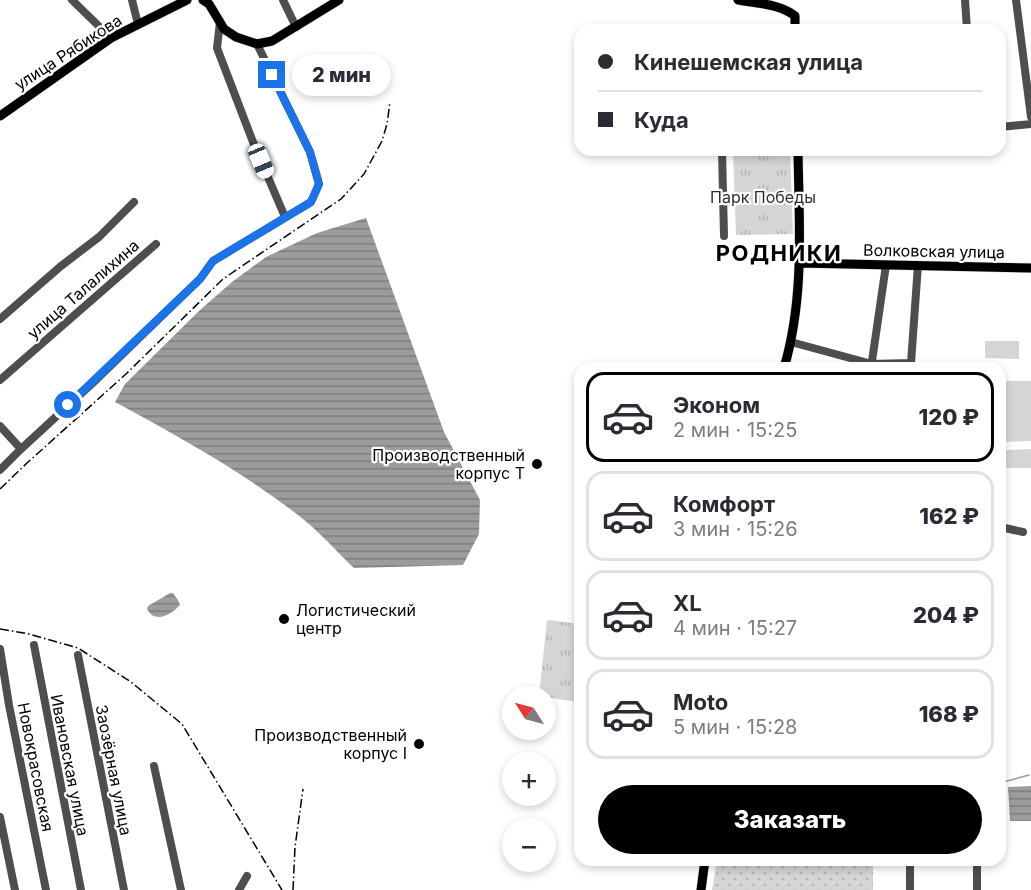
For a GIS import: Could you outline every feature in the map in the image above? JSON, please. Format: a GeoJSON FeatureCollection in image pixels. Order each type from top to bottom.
{"type":"FeatureCollection","features":[{"type":"Feature","properties":{"kind":"main road","name":"улица Рябикова"},"geometry":{"type":"LineString","coordinates":[[0,116],[111,38],[187,0]]}},
{"type":"Feature","properties":{"kind":"main road"},"geometry":{"type":"LineString","coordinates":[[204,0],[224,29],[236,37],[257,44],[272,41],[339,0]]}},
{"type":"Feature","properties":{"kind":"main road"},"geometry":{"type":"LineString","coordinates":[[738,0],[767,3],[785,10],[795,16],[795,24]]}},
{"type":"Feature","properties":{"kind":"main road"},"geometry":{"type":"LineString","coordinates":[[785,362],[796,311],[800,263],[798,156]]}},
{"type":"Feature","properties":{"kind":"main road","name":"Волковская улица"},"geometry":{"type":"LineString","coordinates":[[800,263],[1031,268]]}},
{"type":"Feature","properties":{"kind":"main road"},"geometry":{"type":"LineString","coordinates":[[701,890],[704,866]]}},
{"type":"Feature","properties":{"kind":"street"},"geometry":{"type":"LineString","coordinates":[[72,0],[111,38]]}},
{"type":"Feature","properties":{"kind":"street"},"geometry":{"type":"LineString","coordinates":[[132,0],[138,24]]}},
{"type":"Feature","properties":{"kind":"street"},"geometry":{"type":"LineString","coordinates":[[283,0],[296,27]]}},
{"type":"Feature","properties":{"kind":"street"},"geometry":{"type":"LineString","coordinates":[[965,0],[967,24]]}},
{"type":"Feature","properties":{"kind":"street"},"geometry":{"type":"LineString","coordinates":[[1016,0],[1031,117]]}},
{"type":"Feature","properties":{"kind":"street"},"geometry":{"type":"LineString","coordinates":[[220,22],[217,48],[285,217]]}},
{"type":"Feature","properties":{"kind":"street"},"geometry":{"type":"LineString","coordinates":[[0,470],[200,279],[213,261],[311,202],[319,184],[310,152],[257,44]]}},
{"type":"Feature","properties":{"kind":"street"},"geometry":{"type":"LineString","coordinates":[[1006,126],[1031,124]]}},
{"type":"Feature","properties":{"kind":"street"},"geometry":{"type":"LineString","coordinates":[[722,156],[724,236]]}},
{"type":"Feature","properties":{"kind":"street"},"geometry":{"type":"LineString","coordinates":[[0,319],[61,266],[99,237],[134,202]]}},
{"type":"Feature","properties":{"kind":"street","name":"улица Талалихина"},"geometry":{"type":"LineString","coordinates":[[0,380],[156,244]]}},
{"type":"Feature","properties":{"kind":"street"},"geometry":{"type":"LineString","coordinates":[[873,362],[886,265]]}},
{"type":"Feature","properties":{"kind":"street"},"geometry":{"type":"LineString","coordinates":[[913,362],[918,265]]}},
{"type":"Feature","properties":{"kind":"street"},"geometry":{"type":"LineString","coordinates":[[790,342],[858,362]]}},
{"type":"Feature","properties":{"kind":"street"},"geometry":{"type":"LineString","coordinates":[[0,426],[21,449]]}},
{"type":"Feature","properties":{"kind":"street"},"geometry":{"type":"LineString","coordinates":[[1006,528],[1023,531]]}},
{"type":"Feature","properties":{"kind":"street","name":"Ивановская улица"},"geometry":{"type":"LineString","coordinates":[[34,645],[81,890]]}},
{"type":"Feature","properties":{"kind":"street","name":"Новокрасовская"},"geometry":{"type":"LineString","coordinates":[[0,649],[46,890]]}},
{"type":"Feature","properties":{"kind":"street","name":"Заозёрная улица"},"geometry":{"type":"LineString","coordinates":[[78,655],[124,890]]}},
{"type":"Feature","properties":{"kind":"street"},"geometry":{"type":"LineString","coordinates":[[154,766],[181,890]]}},
{"type":"Feature","properties":{"kind":"street"},"geometry":{"type":"LineString","coordinates":[[0,817],[15,890]]}},
{"type":"Feature","properties":{"kind":"street"},"geometry":{"type":"LineString","coordinates":[[910,866],[910,890]]}},
{"type":"Feature","properties":{"kind":"street"},"geometry":{"type":"LineString","coordinates":[[977,866],[977,890]]}},
{"type":"Feature","properties":{"kind":"street"},"geometry":{"type":"LineString","coordinates":[[239,890],[247,876]]}},
{"type":"Feature","properties":{"kind":"green space","name":"Парк Победы"},"geometry":{"type":"Polygon","coordinates":[[[733,156],[790,156],[793,234],[736,235],[733,156]]]}},
{"type":"Feature","properties":{"kind":"green space"},"geometry":{"type":"Polygon","coordinates":[[[985,341],[1019,341],[1019,359],[985,358],[985,341]]]}},
{"type":"Feature","properties":{"kind":"green space"},"geometry":{"type":"Polygon","coordinates":[[[1006,381],[1031,381],[1031,441],[1006,442],[1006,381]]]}},
{"type":"Feature","properties":{"kind":"green space"},"geometry":{"type":"Polygon","coordinates":[[[1031,449],[1031,468],[1006,467],[1007,450],[1031,449]]]}},
{"type":"Feature","properties":{"kind":"green space"},"geometry":{"type":"Polygon","coordinates":[[[547,620],[574,623],[574,701],[556,699],[556,686],[540,686],[547,620]]]}},
{"type":"Feature","properties":{"kind":"green space"},"geometry":{"type":"Polygon","coordinates":[[[716,866],[873,866],[873,890],[712,890],[716,866]]]}},
{"type":"Feature","properties":{"kind":"shaded area"},"geometry":{"type":"Polygon","coordinates":[[[366,218],[444,432],[480,500],[479,534],[463,565],[354,568],[313,527],[276,499],[209,455],[115,402],[125,384],[200,310],[266,257],[317,233],[366,218]]]}},
{"type":"Feature","properties":{"kind":"shaded area"},"geometry":{"type":"Polygon","coordinates":[[[173,593],[180,605],[163,616],[150,614],[148,606],[173,593]]]}},
{"type":"Feature","properties":{"kind":"shaded area"},"geometry":{"type":"Polygon","coordinates":[[[1031,786],[1031,821],[1010,821],[1008,787],[1031,786]]]}},
{"type":"Feature","properties":{"kind":"waterway"},"geometry":{"type":"LineString","coordinates":[[1006,781],[1029,775]]}},
{"type":"Feature","properties":{"kind":"railway"},"geometry":{"type":"LineString","coordinates":[[0,489],[126,374],[223,279],[341,199],[364,174],[382,141],[390,102]]}},
{"type":"Feature","properties":{"kind":"railway"},"geometry":{"type":"LineString","coordinates":[[0,629],[29,634],[78,648],[131,682],[182,724],[282,890]]}},
{"type":"Feature","properties":{"kind":"railway"},"geometry":{"type":"LineString","coordinates":[[293,890],[295,847],[303,789]]}},
{"type":"Feature","properties":{"kind":"place","name":"Производственный корпус T"},"geometry":{"type":"Point","coordinates":[537,464]}},
{"type":"Feature","properties":{"kind":"place","name":"Логистический центр"},"geometry":{"type":"Point","coordinates":[284,619]}},
{"type":"Feature","properties":{"kind":"place","name":"Производственный корпус I"},"geometry":{"type":"Point","coordinates":[419,744]}},
{"type":"Feature","properties":{"kind":"district","name":"РОДНИКИ"},"geometry":{"type":"Point","coordinates":[779,253]}},
{"type":"Feature","properties":{"kind":"route"},"geometry":{"type":"LineString","coordinates":[[68,405],[200,279],[213,261],[311,202],[319,184],[310,152],[272,75]]}}]}
